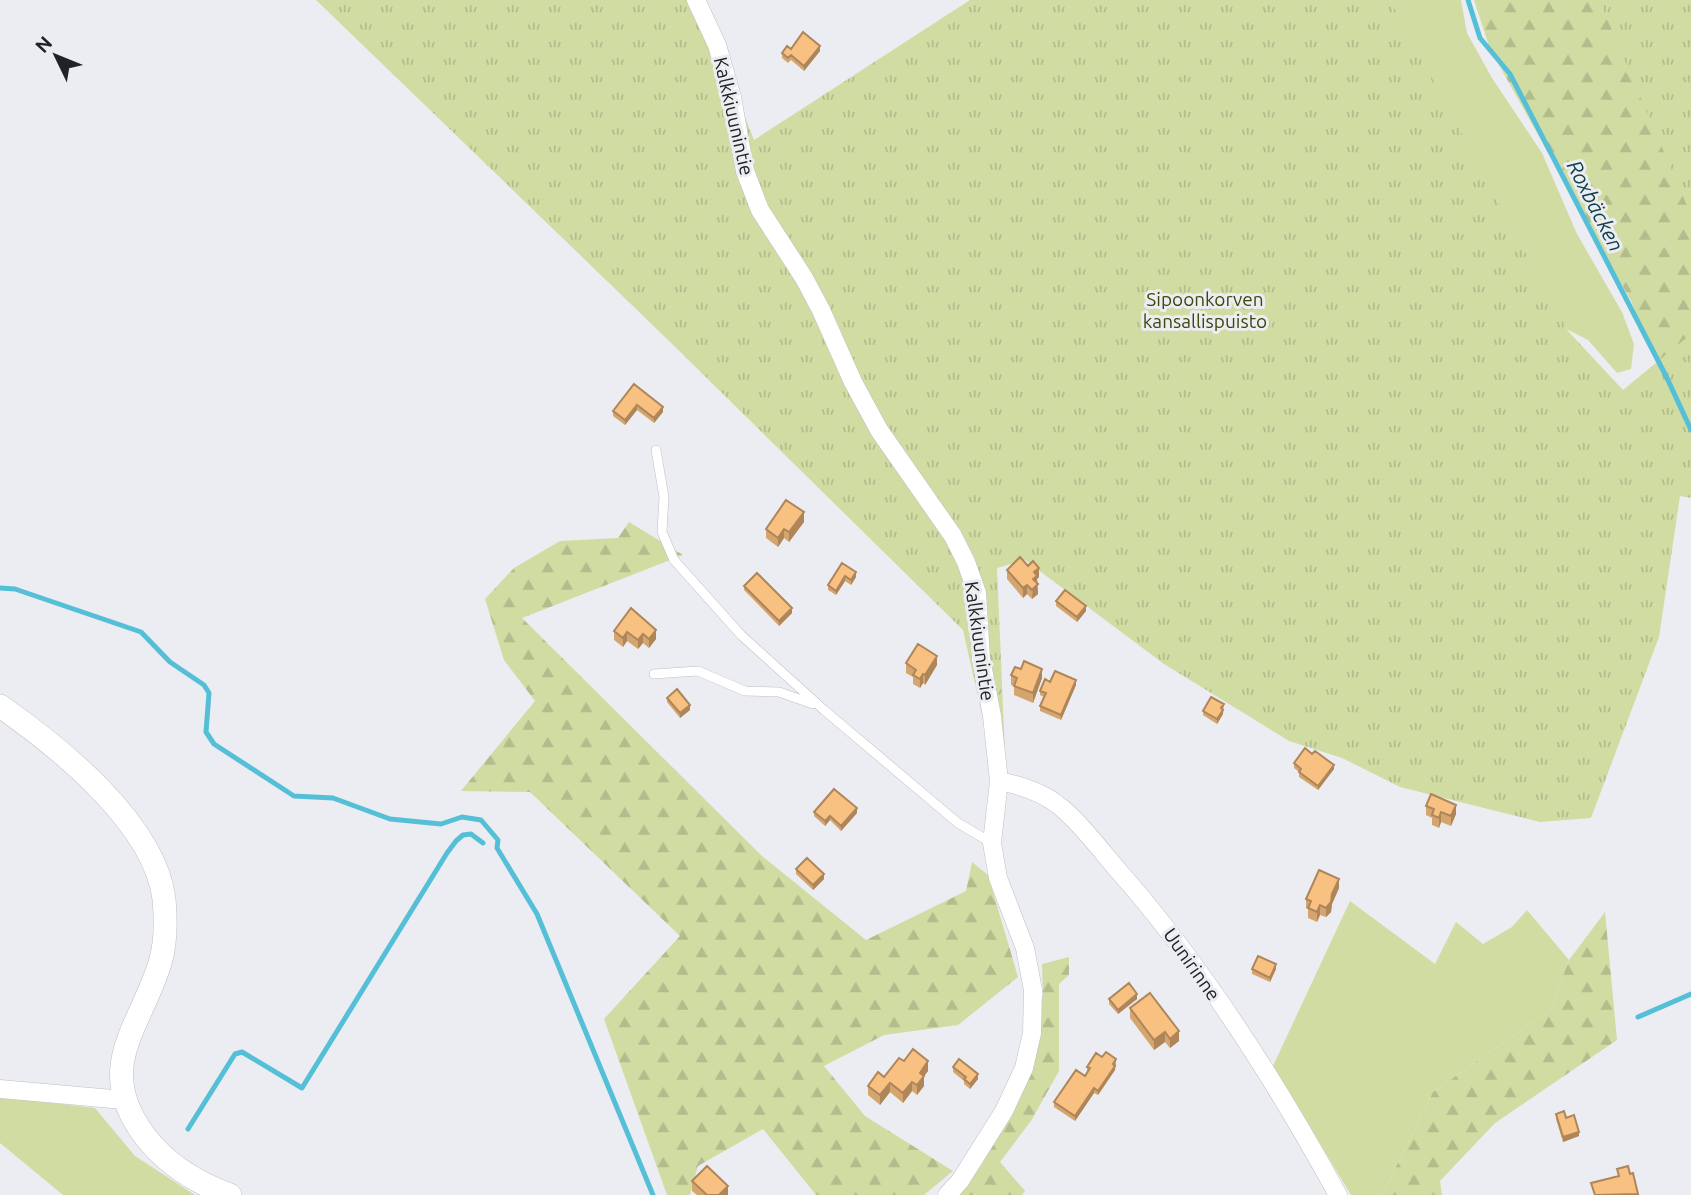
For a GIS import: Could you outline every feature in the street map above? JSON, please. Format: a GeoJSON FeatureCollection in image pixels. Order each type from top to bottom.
{"type":"FeatureCollection","features":[{"type":"Feature","properties":{"kind":"street","name":"Kalkkiuunintie"},"geometry":{"type":"LineString","coordinates":[[696,0],[717,45],[732,97],[745,171],[760,210],[804,278],[879,430],[953,536],[977,593],[981,659],[992,716],[999,781],[992,843],[998,878],[1025,948],[1033,990],[1032,1033],[1024,1068],[1004,1111],[960,1181],[947,1195]]}},
{"type":"Feature","properties":{"kind":"street"},"geometry":{"type":"LineString","coordinates":[[0,706],[95,783],[132,826],[155,865],[164,898],[165,937],[160,961],[129,1035],[122,1063],[124,1100],[132,1118],[150,1143],[169,1162],[230,1195]]}},
{"type":"Feature","properties":{"kind":"street","name":"Uunirinne"},"geometry":{"type":"LineString","coordinates":[[999,781],[1020,785],[1058,805],[1151,908],[1183,949],[1249,1047],[1338,1195]]}},
{"type":"Feature","properties":{"kind":"street"},"geometry":{"type":"LineString","coordinates":[[0,1089],[124,1100]]}},
{"type":"Feature","properties":{"kind":"lane"},"geometry":{"type":"LineString","coordinates":[[656,450],[664,497],[662,531],[674,560],[741,635],[824,710],[958,823],[992,843]]}},
{"type":"Feature","properties":{"kind":"lane"},"geometry":{"type":"LineString","coordinates":[[654,674],[698,671],[745,691],[779,692],[824,710]]}},
{"type":"Feature","properties":{"kind":"green space","name":"Sipoonkorven kansallispuisto"},"geometry":{"type":"Polygon","coordinates":[[[316,0],[698,0],[754,140],[970,0],[1390,0],[1567,330],[1623,390],[1691,334],[1691,498],[1680,496],[1659,637],[1591,818],[1540,822],[1400,787],[1342,758],[1289,741],[1164,664],[1025,560],[997,568],[1005,753],[992,759],[963,630],[316,0]]]}},
{"type":"Feature","properties":{"kind":"green space"},"geometry":{"type":"Polygon","coordinates":[[[1390,0],[1461,0],[1467,33],[1492,78],[1542,153],[1577,234],[1622,312],[1634,344],[1631,369],[1617,373],[1588,340],[1554,323],[1390,0]]]}},
{"type":"Feature","properties":{"kind":"green space"},"geometry":{"type":"Polygon","coordinates":[[[1474,0],[1691,0],[1691,445],[1631,301],[1490,49],[1474,0]]]}},
{"type":"Feature","properties":{"kind":"green space"},"geometry":{"type":"Polygon","coordinates":[[[1599,0],[1691,0],[1691,215],[1599,0]]]}},
{"type":"Feature","properties":{"kind":"green space"},"geometry":{"type":"Polygon","coordinates":[[[629,522],[683,555],[522,618],[762,856],[866,940],[966,891],[972,862],[988,875],[1018,977],[958,1025],[884,1035],[824,1066],[865,1116],[953,1171],[924,1195],[816,1195],[763,1129],[698,1166],[690,1195],[667,1195],[604,1019],[680,936],[530,792],[461,791],[535,701],[504,660],[485,599],[514,568],[560,541],[618,538],[629,522]]]}},
{"type":"Feature","properties":{"kind":"green space"},"geometry":{"type":"Polygon","coordinates":[[[1350,901],[1435,964],[1456,922],[1483,944],[1512,927],[1527,910],[1569,960],[1550,1010],[1433,1092],[1382,1195],[1351,1195],[1273,1066],[1350,901]]]}},
{"type":"Feature","properties":{"kind":"green space"},"geometry":{"type":"Polygon","coordinates":[[[1605,912],[1617,1040],[1495,1123],[1440,1181],[1442,1195],[1382,1195],[1433,1092],[1550,1010],[1569,960],[1605,912]]]}},
{"type":"Feature","properties":{"kind":"green space"},"geometry":{"type":"Polygon","coordinates":[[[1069,957],[1069,975],[1059,984],[1059,1071],[1031,1121],[1000,1162],[1025,1191],[1022,1195],[952,1195],[981,1166],[1026,1086],[1043,995],[1042,964],[1069,957]]]}},
{"type":"Feature","properties":{"kind":"green space"},"geometry":{"type":"Polygon","coordinates":[[[0,1097],[95,1108],[135,1156],[195,1195],[63,1195],[0,1143],[0,1097]]]}},
{"type":"Feature","properties":{"kind":"building"},"geometry":{"type":"Polygon","coordinates":[[[803,32],[820,46],[804,66],[791,55],[788,58],[782,53],[787,46],[791,49],[803,32]]]}},
{"type":"Feature","properties":{"kind":"building"},"geometry":{"type":"Polygon","coordinates":[[[634,384],[663,407],[654,418],[637,405],[625,420],[613,411],[634,384]]]}},
{"type":"Feature","properties":{"kind":"building"},"geometry":{"type":"Polygon","coordinates":[[[786,500],[804,512],[789,532],[784,529],[778,538],[766,529],[786,500]]]}},
{"type":"Feature","properties":{"kind":"building"},"geometry":{"type":"Polygon","coordinates":[[[1020,557],[1028,566],[1033,561],[1039,568],[1034,572],[1037,576],[1033,579],[1038,584],[1032,590],[1027,585],[1023,588],[1007,570],[1020,557]]]}},
{"type":"Feature","properties":{"kind":"building"},"geometry":{"type":"Polygon","coordinates":[[[842,563],[856,572],[851,580],[845,576],[836,591],[828,585],[842,563]]]}},
{"type":"Feature","properties":{"kind":"building"},"geometry":{"type":"Polygon","coordinates":[[[757,573],[792,608],[779,621],[744,586],[757,573]]]}},
{"type":"Feature","properties":{"kind":"building"},"geometry":{"type":"Polygon","coordinates":[[[1065,590],[1086,606],[1077,617],[1056,601],[1065,590]]]}},
{"type":"Feature","properties":{"kind":"building"},"geometry":{"type":"Polygon","coordinates":[[[631,608],[656,630],[649,639],[643,634],[638,640],[627,632],[623,638],[614,631],[631,608]]]}},
{"type":"Feature","properties":{"kind":"building"},"geometry":{"type":"Polygon","coordinates":[[[918,644],[937,656],[920,679],[913,675],[916,670],[906,663],[918,644]]]}},
{"type":"Feature","properties":{"kind":"building"},"geometry":{"type":"Polygon","coordinates":[[[1024,661],[1042,669],[1033,693],[1014,686],[1017,678],[1011,675],[1015,667],[1021,669],[1024,661]]]}},
{"type":"Feature","properties":{"kind":"building"},"geometry":{"type":"Polygon","coordinates":[[[1055,671],[1076,680],[1061,715],[1040,706],[1046,693],[1040,691],[1045,679],[1050,682],[1055,671]]]}},
{"type":"Feature","properties":{"kind":"building"},"geometry":{"type":"Polygon","coordinates":[[[677,689],[690,705],[680,713],[667,698],[677,689]]]}},
{"type":"Feature","properties":{"kind":"building"},"geometry":{"type":"Polygon","coordinates":[[[1211,697],[1224,704],[1217,719],[1203,711],[1211,697]]]}},
{"type":"Feature","properties":{"kind":"building"},"geometry":{"type":"Polygon","coordinates":[[[1305,748],[1312,754],[1315,751],[1334,765],[1318,786],[1299,772],[1301,769],[1294,763],[1305,748]]]}},
{"type":"Feature","properties":{"kind":"building"},"geometry":{"type":"Polygon","coordinates":[[[834,789],[857,808],[841,826],[830,816],[825,821],[814,812],[834,789]]]}},
{"type":"Feature","properties":{"kind":"building"},"geometry":{"type":"Polygon","coordinates":[[[1431,794],[1456,805],[1451,816],[1441,812],[1439,818],[1432,815],[1434,809],[1426,806],[1431,794]]]}},
{"type":"Feature","properties":{"kind":"building"},"geometry":{"type":"Polygon","coordinates":[[[807,858],[824,874],[813,885],[796,869],[807,858]]]}},
{"type":"Feature","properties":{"kind":"building"},"geometry":{"type":"Polygon","coordinates":[[[1319,870],[1339,879],[1331,902],[1326,908],[1320,905],[1317,912],[1308,908],[1311,901],[1306,899],[1319,870]]]}},
{"type":"Feature","properties":{"kind":"building"},"geometry":{"type":"Polygon","coordinates":[[[1258,956],[1276,964],[1270,978],[1252,969],[1258,956]]]}},
{"type":"Feature","properties":{"kind":"building"},"geometry":{"type":"Polygon","coordinates":[[[1129,983],[1137,994],[1118,1010],[1109,999],[1129,983]]]}},
{"type":"Feature","properties":{"kind":"building"},"geometry":{"type":"Polygon","coordinates":[[[1150,993],[1179,1031],[1170,1039],[1165,1032],[1154,1040],[1130,1008],[1150,993]]]}},
{"type":"Feature","properties":{"kind":"building"},"geometry":{"type":"Polygon","coordinates":[[[913,1049],[928,1061],[920,1073],[924,1076],[917,1085],[912,1082],[903,1093],[890,1083],[880,1095],[868,1086],[878,1072],[884,1077],[899,1058],[904,1061],[913,1049]]]}},
{"type":"Feature","properties":{"kind":"building"},"geometry":{"type":"Polygon","coordinates":[[[1106,1052],[1116,1059],[1113,1064],[1115,1066],[1098,1091],[1094,1088],[1075,1116],[1054,1102],[1076,1070],[1085,1076],[1096,1053],[1102,1057],[1106,1052]]]}},
{"type":"Feature","properties":{"kind":"building"},"geometry":{"type":"Polygon","coordinates":[[[959,1059],[978,1074],[970,1084],[964,1079],[966,1077],[953,1067],[959,1059]]]}},
{"type":"Feature","properties":{"kind":"building"},"geometry":{"type":"Polygon","coordinates":[[[1564,1111],[1566,1118],[1574,1115],[1579,1132],[1563,1137],[1556,1114],[1564,1111]]]}},
{"type":"Feature","properties":{"kind":"building"},"geometry":{"type":"Polygon","coordinates":[[[707,1166],[728,1186],[719,1195],[707,1195],[692,1181],[707,1166]]]}},
{"type":"Feature","properties":{"kind":"building"},"geometry":{"type":"Polygon","coordinates":[[[1628,1166],[1630,1174],[1633,1173],[1638,1194],[1595,1195],[1591,1183],[1619,1176],[1617,1169],[1628,1166]]]}},
{"type":"Feature","properties":{"kind":"waterway","name":"Roxbäcken"},"geometry":{"type":"LineString","coordinates":[[1468,0],[1480,38],[1510,74],[1667,378],[1691,430]]}},
{"type":"Feature","properties":{"kind":"waterway"},"geometry":{"type":"LineString","coordinates":[[0,588],[15,589],[141,632],[170,662],[204,685],[209,693],[206,732],[214,744],[294,796],[333,798],[390,819],[441,824],[462,817],[481,820],[498,840],[497,848],[537,914],[653,1195]]}},
{"type":"Feature","properties":{"kind":"waterway"},"geometry":{"type":"LineString","coordinates":[[188,1129],[235,1054],[242,1052],[302,1088],[447,853],[463,835],[471,834],[483,843]]}},
{"type":"Feature","properties":{"kind":"waterway"},"geometry":{"type":"LineString","coordinates":[[1638,1017],[1691,994]]}}]}
